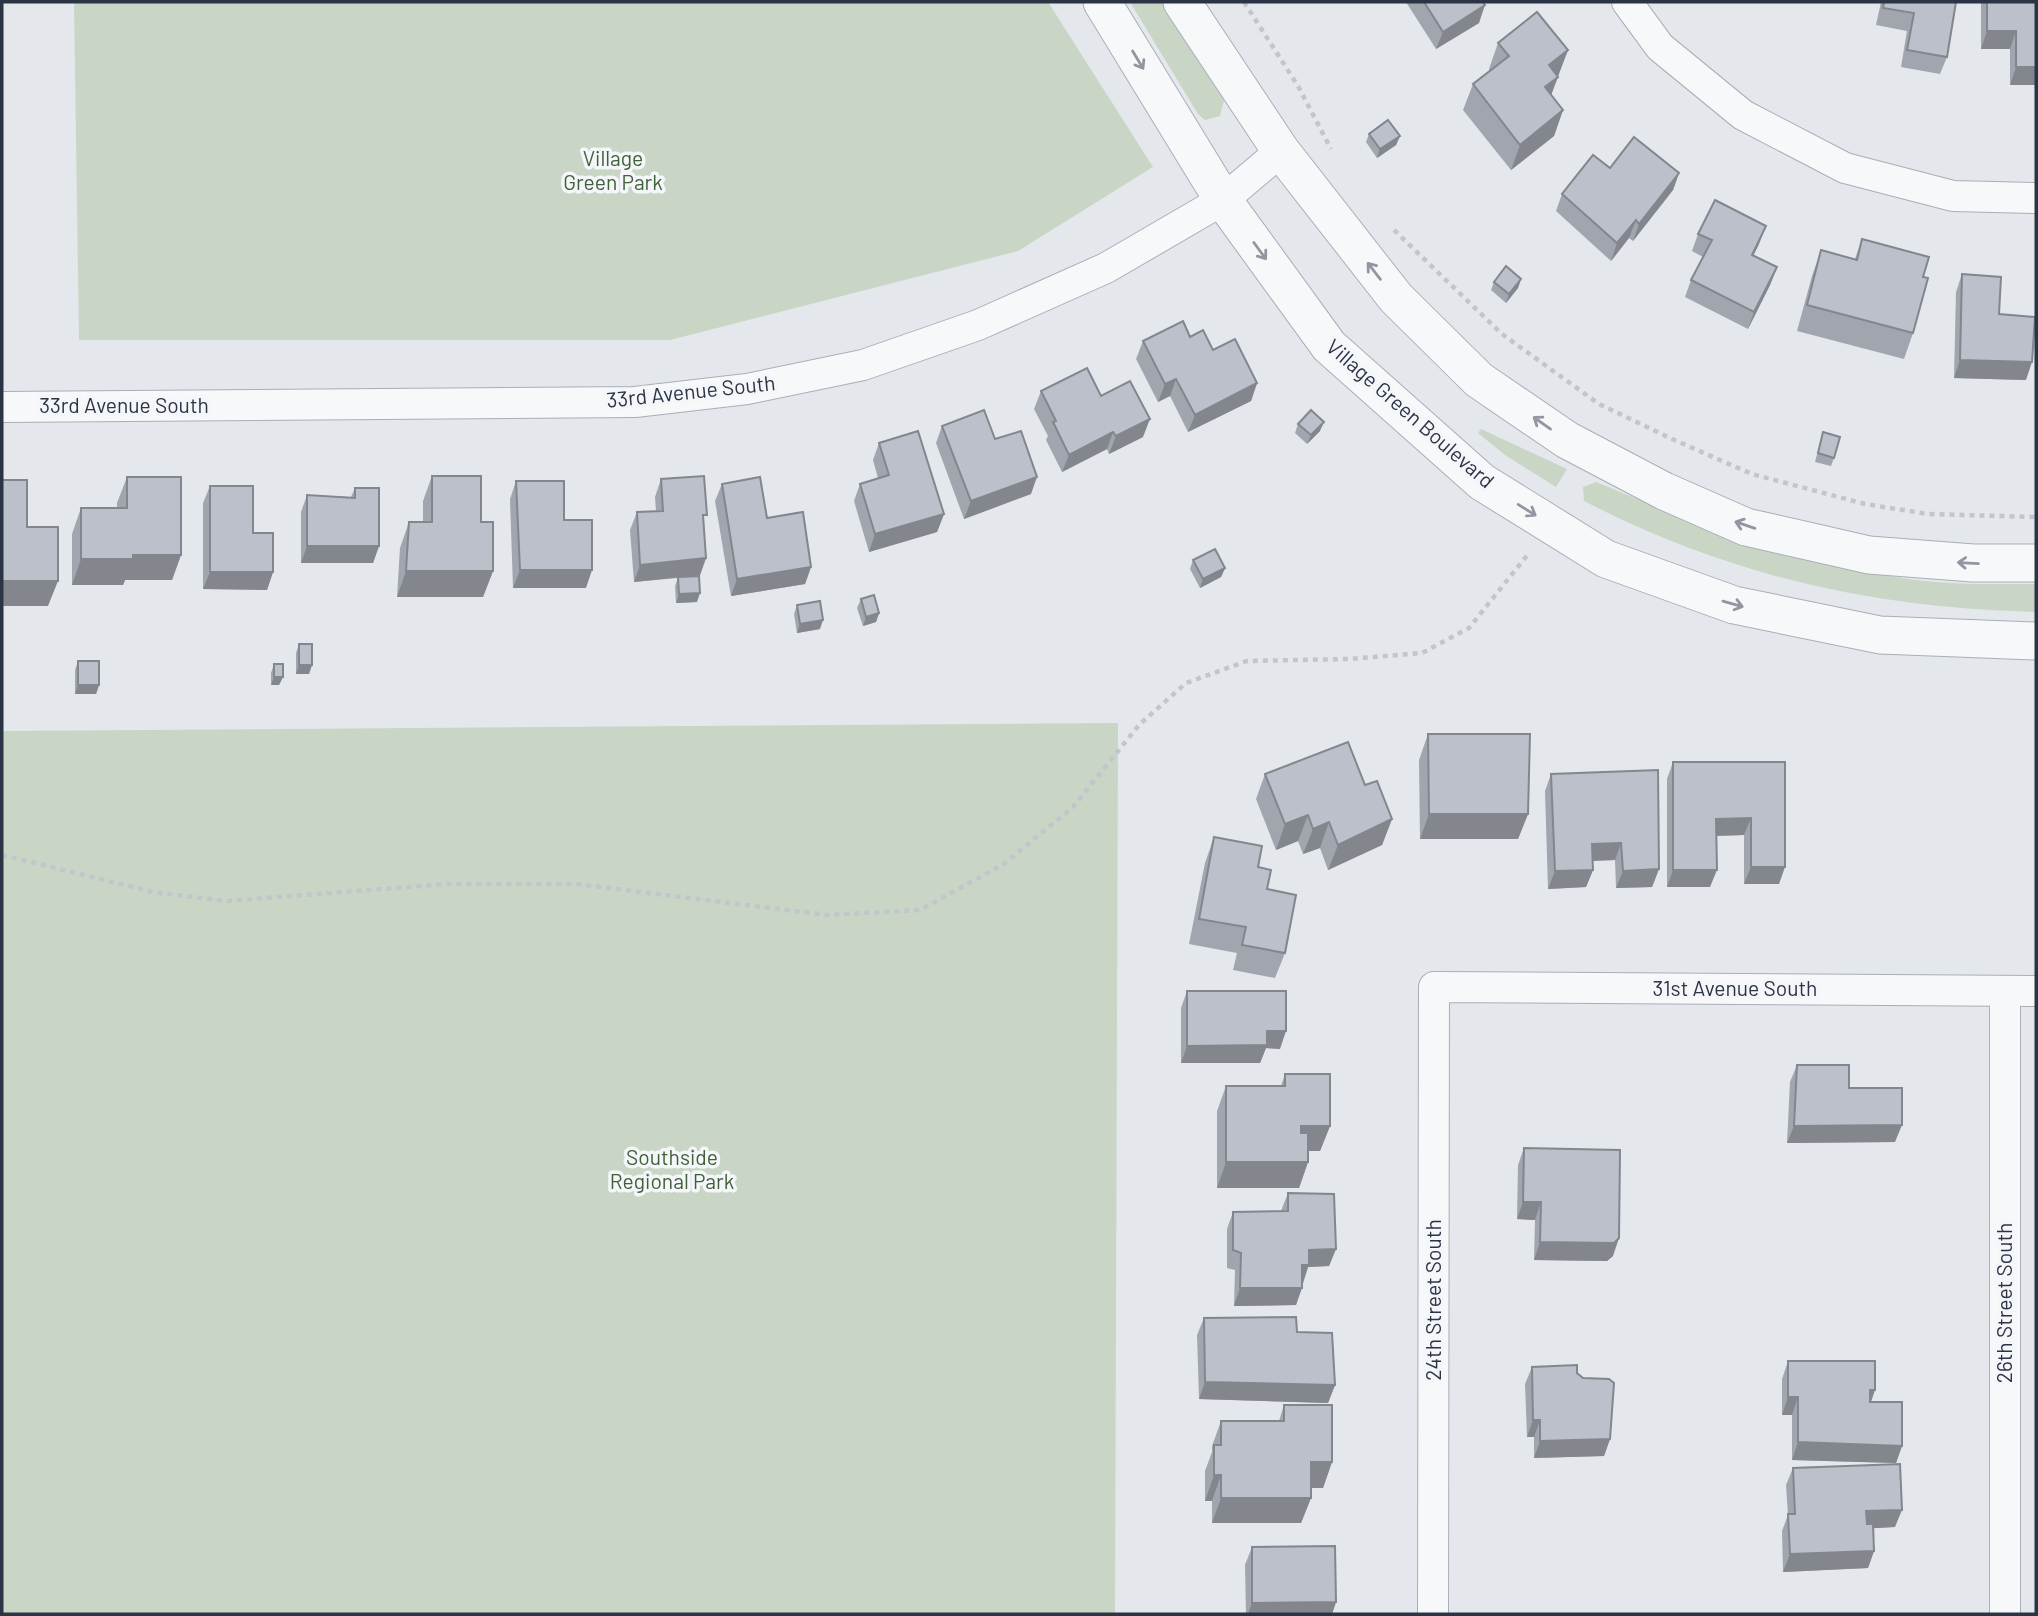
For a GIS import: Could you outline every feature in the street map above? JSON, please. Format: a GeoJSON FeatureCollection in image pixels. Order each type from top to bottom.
{"type":"FeatureCollection","features":[{"type":"Feature","properties":{"kind":"street","name":"Village Green Boulevard"},"geometry":{"type":"LineString","coordinates":[[1102,2],[1223,200],[1329,346],[1482,482],[1606,559],[1734,605],[1880,635],[2036,640]]}},
{"type":"Feature","properties":{"kind":"street"},"geometry":{"type":"LineString","coordinates":[[1182,2],[1281,151],[1396,298],[1479,380],[1567,440],[1664,491],[1746,527],[1869,555],[1973,563],[2036,563]]}},
{"type":"Feature","properties":{"kind":"street"},"geometry":{"type":"LineString","coordinates":[[1627,2],[1660,47],[1743,115],[1845,168],[1953,195],[2036,198]]}},
{"type":"Feature","properties":{"kind":"street","name":"33rd Avenue South"},"geometry":{"type":"LineString","coordinates":[[2,407],[635,402],[747,389],[863,365],[978,325],[1106,268],[1223,200],[1281,151]]}},
{"type":"Feature","properties":{"kind":"street","name":"31st Avenue South"},"geometry":{"type":"LineString","coordinates":[[1434,987],[2036,991]]}},
{"type":"Feature","properties":{"kind":"street","name":"24th Street South"},"geometry":{"type":"LineString","coordinates":[[1433,1614],[1434,987]]}},
{"type":"Feature","properties":{"kind":"street","name":"26th Street South"},"geometry":{"type":"LineString","coordinates":[[2005,991],[2005,1614]]}},
{"type":"Feature","properties":{"kind":"path"},"geometry":{"type":"LineString","coordinates":[[1244,2],[1298,86],[1336,160]]}},
{"type":"Feature","properties":{"kind":"path"},"geometry":{"type":"LineString","coordinates":[[1390,226],[1502,334],[1599,404],[1672,439],[1752,474],[1865,504],[1928,514],[2036,517]]}},
{"type":"Feature","properties":{"kind":"path"},"geometry":{"type":"LineString","coordinates":[[2,855],[153,892],[226,901],[447,884],[576,884],[827,915],[920,910],[1004,864],[1073,807],[1139,725],[1186,683],[1247,661],[1349,659],[1422,653],[1469,628],[1531,551]]}},
{"type":"Feature","properties":{"kind":"green space","name":"Village Green Park"},"geometry":{"type":"Polygon","coordinates":[[[74,2],[1048,2],[1153,167],[1018,251],[670,340],[79,340],[74,2]]]}},
{"type":"Feature","properties":{"kind":"green space"},"geometry":{"type":"Polygon","coordinates":[[[1130,2],[1161,2],[1224,100],[1220,116],[1205,120],[1198,114],[1130,2]]]}},
{"type":"Feature","properties":{"kind":"green space"},"geometry":{"type":"Polygon","coordinates":[[[1481,429],[1567,469],[1556,487],[1505,455],[1478,433],[1481,429]]]}},
{"type":"Feature","properties":{"kind":"green space"},"geometry":{"type":"Polygon","coordinates":[[[1596,482],[1710,527],[1828,563],[1924,581],[2036,584],[2036,612],[1917,604],[1860,595],[1748,568],[1639,527],[1584,501],[1583,487],[1596,482]]]}},
{"type":"Feature","properties":{"kind":"green space","name":"Southside Regional Park"},"geometry":{"type":"Polygon","coordinates":[[[1118,723],[1115,1614],[2,1614],[2,731],[1118,723]]]}},
{"type":"Feature","properties":{"kind":"building"},"geometry":{"type":"Polygon","coordinates":[[[1424,2],[1483,2],[1485,5],[1443,32],[1424,2]]]}},
{"type":"Feature","properties":{"kind":"building"},"geometry":{"type":"Polygon","coordinates":[[[1884,2],[1956,2],[1947,57],[1907,50],[1914,13],[1883,8],[1884,2]]]}},
{"type":"Feature","properties":{"kind":"building"},"geometry":{"type":"Polygon","coordinates":[[[1987,2],[2036,2],[2036,67],[2016,67],[2016,31],[1987,31],[1987,2]]]}},
{"type":"Feature","properties":{"kind":"building"},"geometry":{"type":"Polygon","coordinates":[[[1537,12],[1568,50],[1549,65],[1558,77],[1545,87],[1563,110],[1520,145],[1473,84],[1509,56],[1498,43],[1537,12]]]}},
{"type":"Feature","properties":{"kind":"building"},"geometry":{"type":"Polygon","coordinates":[[[1388,120],[1400,136],[1380,149],[1369,134],[1388,120]]]}},
{"type":"Feature","properties":{"kind":"building"},"geometry":{"type":"Polygon","coordinates":[[[1634,137],[1679,173],[1639,224],[1636,220],[1617,243],[1562,194],[1593,155],[1610,168],[1634,137]]]}},
{"type":"Feature","properties":{"kind":"building"},"geometry":{"type":"Polygon","coordinates":[[[1715,200],[1766,226],[1752,255],[1777,267],[1754,312],[1691,280],[1712,240],[1698,234],[1715,200]]]}},
{"type":"Feature","properties":{"kind":"building"},"geometry":{"type":"Polygon","coordinates":[[[1862,239],[1929,257],[1923,277],[1928,278],[1913,333],[1807,305],[1821,250],[1857,260],[1862,239]]]}},
{"type":"Feature","properties":{"kind":"building"},"geometry":{"type":"Polygon","coordinates":[[[1506,266],[1521,279],[1509,294],[1494,282],[1506,266]]]}},
{"type":"Feature","properties":{"kind":"building"},"geometry":{"type":"Polygon","coordinates":[[[1962,274],[2001,277],[1999,314],[2035,317],[2032,362],[1960,360],[1962,274]]]}},
{"type":"Feature","properties":{"kind":"building"},"geometry":{"type":"Polygon","coordinates":[[[1183,321],[1190,337],[1203,330],[1213,350],[1235,339],[1257,383],[1195,415],[1176,379],[1165,384],[1143,341],[1183,321]]]}},
{"type":"Feature","properties":{"kind":"building"},"geometry":{"type":"Polygon","coordinates":[[[1087,368],[1101,396],[1130,381],[1150,419],[1116,436],[1113,432],[1069,455],[1041,391],[1087,368]]]}},
{"type":"Feature","properties":{"kind":"building"},"geometry":{"type":"Polygon","coordinates":[[[984,410],[995,439],[1021,431],[1037,477],[971,501],[942,426],[984,410]]]}},
{"type":"Feature","properties":{"kind":"building"},"geometry":{"type":"Polygon","coordinates":[[[1311,410],[1324,422],[1311,435],[1298,424],[1311,410]]]}},
{"type":"Feature","properties":{"kind":"building"},"geometry":{"type":"Polygon","coordinates":[[[918,431],[944,514],[875,534],[860,484],[889,475],[879,443],[918,431]]]}},
{"type":"Feature","properties":{"kind":"building"},"geometry":{"type":"Polygon","coordinates":[[[1823,432],[1840,437],[1834,458],[1818,453],[1823,432]]]}},
{"type":"Feature","properties":{"kind":"building"},"geometry":{"type":"Polygon","coordinates":[[[432,476],[481,476],[481,522],[493,522],[493,571],[406,571],[409,522],[432,522],[432,476]]]}},
{"type":"Feature","properties":{"kind":"building"},"geometry":{"type":"Polygon","coordinates":[[[704,476],[706,558],[640,565],[637,512],[663,511],[661,479],[704,476]]]}},
{"type":"Feature","properties":{"kind":"building"},"geometry":{"type":"Polygon","coordinates":[[[127,477],[181,477],[181,555],[81,559],[81,508],[127,508],[127,477]]]}},
{"type":"Feature","properties":{"kind":"building"},"geometry":{"type":"Polygon","coordinates":[[[760,477],[767,518],[803,512],[811,567],[737,579],[722,484],[760,477]]]}},
{"type":"Feature","properties":{"kind":"building"},"geometry":{"type":"Polygon","coordinates":[[[2,480],[27,480],[27,527],[58,527],[58,581],[2,581],[2,480]]]}},
{"type":"Feature","properties":{"kind":"building"},"geometry":{"type":"Polygon","coordinates":[[[516,481],[564,481],[564,520],[592,520],[592,570],[520,570],[516,481]]]}},
{"type":"Feature","properties":{"kind":"building"},"geometry":{"type":"Polygon","coordinates":[[[210,486],[253,486],[253,533],[273,533],[273,572],[210,572],[210,486]]]}},
{"type":"Feature","properties":{"kind":"building"},"geometry":{"type":"Polygon","coordinates":[[[355,488],[379,488],[379,546],[307,546],[307,495],[355,498],[355,488]]]}},
{"type":"Feature","properties":{"kind":"building"},"geometry":{"type":"Polygon","coordinates":[[[1215,549],[1225,568],[1203,579],[1193,560],[1215,549]]]}},
{"type":"Feature","properties":{"kind":"building"},"geometry":{"type":"Polygon","coordinates":[[[699,576],[700,593],[679,594],[678,577],[699,576]]]}},
{"type":"Feature","properties":{"kind":"building"},"geometry":{"type":"Polygon","coordinates":[[[874,595],[879,613],[866,617],[861,599],[874,595]]]}},
{"type":"Feature","properties":{"kind":"building"},"geometry":{"type":"Polygon","coordinates":[[[820,601],[823,620],[800,624],[797,605],[820,601]]]}},
{"type":"Feature","properties":{"kind":"building"},"geometry":{"type":"Polygon","coordinates":[[[299,644],[312,644],[312,665],[299,665],[299,644]]]}},
{"type":"Feature","properties":{"kind":"building"},"geometry":{"type":"Polygon","coordinates":[[[78,661],[99,661],[99,685],[78,685],[78,661]]]}},
{"type":"Feature","properties":{"kind":"building"},"geometry":{"type":"Polygon","coordinates":[[[274,664],[283,664],[283,677],[274,677],[274,664]]]}},
{"type":"Feature","properties":{"kind":"building"},"geometry":{"type":"Polygon","coordinates":[[[1428,734],[1530,734],[1528,814],[1429,814],[1428,734]]]}},
{"type":"Feature","properties":{"kind":"building"},"geometry":{"type":"Polygon","coordinates":[[[1348,742],[1365,785],[1377,781],[1392,819],[1338,845],[1329,822],[1313,829],[1308,815],[1285,824],[1265,774],[1348,742]]]}},
{"type":"Feature","properties":{"kind":"building"},"geometry":{"type":"Polygon","coordinates":[[[1673,762],[1785,762],[1785,867],[1751,867],[1751,818],[1716,819],[1717,870],[1673,870],[1673,762]]]}},
{"type":"Feature","properties":{"kind":"building"},"geometry":{"type":"Polygon","coordinates":[[[1658,770],[1659,869],[1623,871],[1621,843],[1592,844],[1593,870],[1555,871],[1551,774],[1658,770]]]}},
{"type":"Feature","properties":{"kind":"building"},"geometry":{"type":"Polygon","coordinates":[[[1214,837],[1262,846],[1258,867],[1271,870],[1267,889],[1296,895],[1285,953],[1242,945],[1246,927],[1199,919],[1214,837]]]}},
{"type":"Feature","properties":{"kind":"building"},"geometry":{"type":"Polygon","coordinates":[[[1187,991],[1286,991],[1286,1031],[1267,1031],[1267,1045],[1187,1046],[1187,991]]]}},
{"type":"Feature","properties":{"kind":"building"},"geometry":{"type":"Polygon","coordinates":[[[1797,1065],[1849,1065],[1849,1088],[1902,1088],[1902,1125],[1794,1126],[1797,1065]]]}},
{"type":"Feature","properties":{"kind":"building"},"geometry":{"type":"Polygon","coordinates":[[[1285,1074],[1330,1074],[1330,1126],[1301,1126],[1301,1133],[1308,1133],[1308,1162],[1226,1162],[1226,1086],[1285,1086],[1285,1074]]]}},
{"type":"Feature","properties":{"kind":"building"},"geometry":{"type":"Polygon","coordinates":[[[1524,1148],[1620,1150],[1619,1238],[1614,1243],[1540,1242],[1541,1202],[1523,1202],[1524,1148]]]}},
{"type":"Feature","properties":{"kind":"building"},"geometry":{"type":"Polygon","coordinates":[[[1288,1193],[1334,1194],[1336,1249],[1309,1250],[1309,1265],[1302,1265],[1302,1288],[1240,1288],[1241,1253],[1233,1250],[1233,1212],[1288,1211],[1288,1193]]]}},
{"type":"Feature","properties":{"kind":"building"},"geometry":{"type":"Polygon","coordinates":[[[1296,1317],[1297,1332],[1332,1333],[1335,1385],[1205,1382],[1204,1318],[1296,1317]]]}},
{"type":"Feature","properties":{"kind":"building"},"geometry":{"type":"Polygon","coordinates":[[[1788,1361],[1875,1361],[1875,1390],[1870,1390],[1870,1402],[1902,1402],[1902,1446],[1798,1442],[1798,1397],[1788,1397],[1788,1361]]]}},
{"type":"Feature","properties":{"kind":"building"},"geometry":{"type":"Polygon","coordinates":[[[1577,1365],[1577,1373],[1583,1378],[1609,1379],[1614,1383],[1610,1439],[1540,1441],[1540,1420],[1533,1420],[1532,1367],[1577,1365]]]}},
{"type":"Feature","properties":{"kind":"building"},"geometry":{"type":"Polygon","coordinates":[[[1284,1405],[1332,1405],[1332,1462],[1311,1462],[1311,1498],[1221,1498],[1221,1475],[1214,1475],[1214,1445],[1221,1445],[1221,1421],[1284,1421],[1284,1405]]]}},
{"type":"Feature","properties":{"kind":"building"},"geometry":{"type":"Polygon","coordinates":[[[1900,1464],[1902,1510],[1866,1511],[1867,1524],[1873,1524],[1874,1551],[1790,1554],[1788,1514],[1795,1514],[1793,1468],[1900,1464]]]}},
{"type":"Feature","properties":{"kind":"building"},"geometry":{"type":"Polygon","coordinates":[[[1335,1546],[1336,1602],[1252,1603],[1252,1547],[1335,1546]]]}}]}
